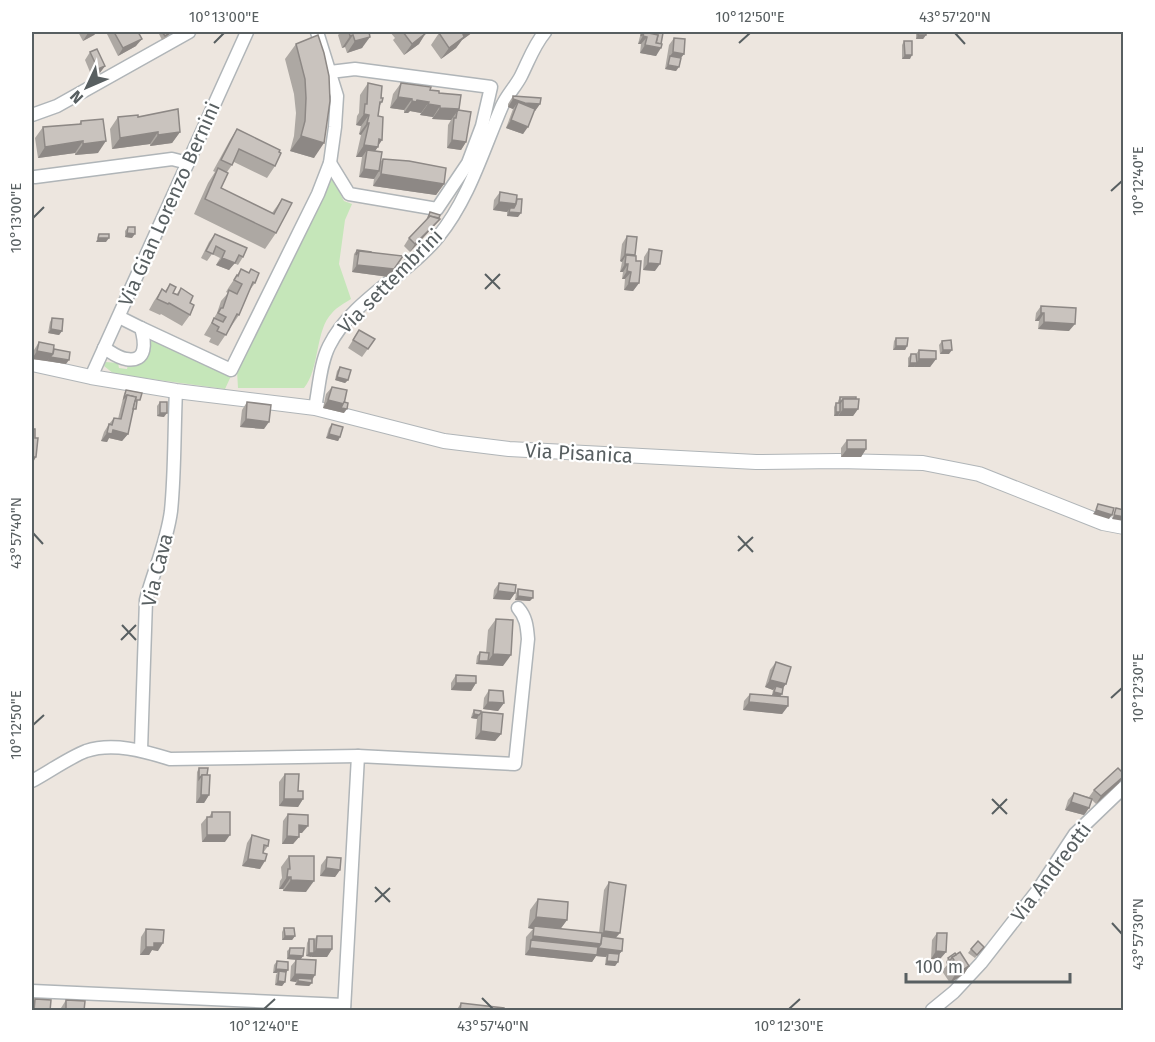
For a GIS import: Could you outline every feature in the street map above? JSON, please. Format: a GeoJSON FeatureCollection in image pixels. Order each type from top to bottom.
{"type":"FeatureCollection","features":[{"type":"Feature","properties":{"kind":"street"},"geometry":{"type":"LineString","coordinates":[[32,115],[57,106],[189,32]]}},
{"type":"Feature","properties":{"kind":"street","name":"Via Gian Lorenzo Bernini"},"geometry":{"type":"LineString","coordinates":[[92,377],[247,32]]}},
{"type":"Feature","properties":{"kind":"street"},"geometry":{"type":"LineString","coordinates":[[119,317],[231,370],[318,194],[330,163],[337,96],[317,32]]}},
{"type":"Feature","properties":{"kind":"street","name":"Via settembrini"},"geometry":{"type":"LineString","coordinates":[[315,408],[324,360],[332,340],[355,312],[437,237],[458,206],[476,171],[503,103],[521,77],[537,42],[545,32]]}},
{"type":"Feature","properties":{"kind":"street"},"geometry":{"type":"LineString","coordinates":[[330,72],[355,69],[491,87],[482,126],[468,163],[437,209],[349,194],[330,163]]}},
{"type":"Feature","properties":{"kind":"street"},"geometry":{"type":"LineString","coordinates":[[35,177],[172,159],[188,164]]}},
{"type":"Feature","properties":{"kind":"street"},"geometry":{"type":"LineString","coordinates":[[104,348],[125,359],[138,357],[145,346],[141,328]]}},
{"type":"Feature","properties":{"kind":"street","name":"Via Pisanica"},"geometry":{"type":"LineString","coordinates":[[32,364],[176,391],[315,408],[444,441],[509,449],[756,462],[922,463],[979,474],[1103,523],[1124,527]]}},
{"type":"Feature","properties":{"kind":"street","name":"Via Cava"},"geometry":{"type":"LineString","coordinates":[[141,750],[146,600],[164,544],[171,511],[176,391]]}},
{"type":"Feature","properties":{"kind":"street"},"geometry":{"type":"LineString","coordinates":[[32,781],[86,751],[107,748],[141,750],[170,759],[358,756],[515,764],[528,639],[527,625],[518,608]]}},
{"type":"Feature","properties":{"kind":"street"},"geometry":{"type":"LineString","coordinates":[[32,991],[344,1008],[358,756]]}},
{"type":"Feature","properties":{"kind":"street","name":"Via Andreotti"},"geometry":{"type":"LineString","coordinates":[[932,1011],[954,992],[981,963],[1038,890],[1075,834],[1124,788]]}},
{"type":"Feature","properties":{"kind":"green space"},"geometry":{"type":"Polygon","coordinates":[[[330,174],[344,201],[352,204],[345,220],[339,264],[351,299],[336,309],[327,320],[313,371],[304,388],[238,388],[237,371],[321,203],[330,174]]]}},
{"type":"Feature","properties":{"kind":"green space"},"geometry":{"type":"Polygon","coordinates":[[[150,339],[231,376],[225,389],[114,374],[104,366],[106,362],[118,363],[119,368],[127,369],[128,365],[150,346],[150,339]]]}},
{"type":"Feature","properties":{"kind":"building"},"geometry":{"type":"Polygon","coordinates":[[[114,32],[138,32],[142,39],[123,48],[114,32]]]}},
{"type":"Feature","properties":{"kind":"building"},"geometry":{"type":"Polygon","coordinates":[[[349,32],[369,32],[370,37],[355,41],[349,32]]]}},
{"type":"Feature","properties":{"kind":"building"},"geometry":{"type":"Polygon","coordinates":[[[403,32],[425,32],[426,33],[412,44],[403,32]]]}},
{"type":"Feature","properties":{"kind":"building"},"geometry":{"type":"Polygon","coordinates":[[[466,32],[463,34],[464,37],[449,48],[439,33],[466,32]]]}},
{"type":"Feature","properties":{"kind":"building"},"geometry":{"type":"Polygon","coordinates":[[[644,32],[663,33],[661,44],[656,43],[658,35],[644,32]]]}},
{"type":"Feature","properties":{"kind":"building"},"geometry":{"type":"Polygon","coordinates":[[[644,32],[658,35],[656,43],[662,44],[661,48],[645,45],[647,37],[643,36],[644,32]]]}},
{"type":"Feature","properties":{"kind":"building"},"geometry":{"type":"Polygon","coordinates":[[[918,32],[926,32],[926,35],[918,35],[918,32]]]}},
{"type":"Feature","properties":{"kind":"building"},"geometry":{"type":"Polygon","coordinates":[[[318,35],[329,76],[330,101],[324,143],[301,136],[305,121],[305,79],[296,44],[318,35]]]}},
{"type":"Feature","properties":{"kind":"building"},"geometry":{"type":"Polygon","coordinates":[[[674,38],[685,39],[684,54],[673,52],[674,38]]]}},
{"type":"Feature","properties":{"kind":"building"},"geometry":{"type":"Polygon","coordinates":[[[904,41],[912,41],[912,55],[905,55],[904,41]]]}},
{"type":"Feature","properties":{"kind":"building"},"geometry":{"type":"Polygon","coordinates":[[[97,49],[105,66],[98,69],[90,52],[97,49]]]}},
{"type":"Feature","properties":{"kind":"building"},"geometry":{"type":"Polygon","coordinates":[[[670,56],[681,58],[679,67],[668,65],[670,56]]]}},
{"type":"Feature","properties":{"kind":"building"},"geometry":{"type":"Polygon","coordinates":[[[368,83],[382,86],[381,98],[383,98],[380,102],[378,116],[383,117],[382,140],[379,139],[378,147],[364,145],[369,123],[367,123],[369,115],[364,114],[368,83]]]}},
{"type":"Feature","properties":{"kind":"building"},"geometry":{"type":"Polygon","coordinates":[[[401,83],[431,87],[430,90],[439,91],[439,93],[461,95],[459,109],[440,108],[440,106],[428,104],[429,102],[417,100],[416,102],[412,99],[398,97],[401,83]]]}},
{"type":"Feature","properties":{"kind":"building"},"geometry":{"type":"Polygon","coordinates":[[[513,96],[541,98],[540,104],[525,103],[513,99],[513,96]]]}},
{"type":"Feature","properties":{"kind":"building"},"geometry":{"type":"Polygon","coordinates":[[[518,102],[535,109],[528,127],[511,120],[518,102]]]}},
{"type":"Feature","properties":{"kind":"building"},"geometry":{"type":"Polygon","coordinates":[[[178,109],[180,132],[158,135],[158,132],[120,138],[118,117],[138,115],[138,117],[178,109]]]}},
{"type":"Feature","properties":{"kind":"building"},"geometry":{"type":"Polygon","coordinates":[[[458,110],[471,112],[466,142],[452,140],[454,118],[458,110]]]}},
{"type":"Feature","properties":{"kind":"building"},"geometry":{"type":"Polygon","coordinates":[[[103,119],[106,141],[83,144],[83,141],[45,147],[43,127],[81,124],[81,121],[103,119]]]}},
{"type":"Feature","properties":{"kind":"building"},"geometry":{"type":"Polygon","coordinates":[[[237,129],[280,150],[281,153],[275,166],[239,149],[232,165],[221,160],[237,129]]]}},
{"type":"Feature","properties":{"kind":"building"},"geometry":{"type":"Polygon","coordinates":[[[367,150],[382,152],[379,171],[364,169],[367,150]]]}},
{"type":"Feature","properties":{"kind":"building"},"geometry":{"type":"Polygon","coordinates":[[[383,159],[446,168],[444,184],[381,174],[383,159]]]}},
{"type":"Feature","properties":{"kind":"building"},"geometry":{"type":"Polygon","coordinates":[[[218,168],[228,173],[221,188],[274,214],[282,199],[292,203],[276,233],[205,199],[218,168]]]}},
{"type":"Feature","properties":{"kind":"building"},"geometry":{"type":"Polygon","coordinates":[[[500,192],[517,195],[516,204],[499,202],[500,192]]]}},
{"type":"Feature","properties":{"kind":"building"},"geometry":{"type":"Polygon","coordinates":[[[517,199],[522,199],[521,213],[509,212],[510,208],[514,208],[517,199]]]}},
{"type":"Feature","properties":{"kind":"building"},"geometry":{"type":"Polygon","coordinates":[[[430,212],[440,215],[439,218],[430,216],[428,218],[430,212]]]}},
{"type":"Feature","properties":{"kind":"building"},"geometry":{"type":"Polygon","coordinates":[[[430,216],[440,219],[415,244],[409,238],[430,216]]]}},
{"type":"Feature","properties":{"kind":"building"},"geometry":{"type":"Polygon","coordinates":[[[128,227],[135,227],[135,234],[127,233],[128,227]]]}},
{"type":"Feature","properties":{"kind":"building"},"geometry":{"type":"Polygon","coordinates":[[[99,234],[109,234],[109,238],[98,238],[99,234]]]}},
{"type":"Feature","properties":{"kind":"building"},"geometry":{"type":"Polygon","coordinates":[[[215,234],[247,248],[243,257],[239,255],[235,263],[222,258],[225,251],[216,246],[213,254],[206,251],[215,234]]]}},
{"type":"Feature","properties":{"kind":"building"},"geometry":{"type":"Polygon","coordinates":[[[627,236],[637,237],[635,255],[625,254],[627,236]]]}},
{"type":"Feature","properties":{"kind":"building"},"geometry":{"type":"Polygon","coordinates":[[[649,249],[662,251],[660,264],[648,263],[649,249]]]}},
{"type":"Feature","properties":{"kind":"building"},"geometry":{"type":"Polygon","coordinates":[[[359,251],[403,256],[394,269],[357,265],[359,251]]]}},
{"type":"Feature","properties":{"kind":"building"},"geometry":{"type":"Polygon","coordinates":[[[626,255],[636,256],[636,261],[641,261],[639,283],[629,283],[631,272],[627,271],[626,255]]]}},
{"type":"Feature","properties":{"kind":"building"},"geometry":{"type":"Polygon","coordinates":[[[241,269],[249,273],[251,269],[259,273],[239,315],[237,314],[226,335],[217,331],[219,327],[212,323],[214,318],[223,322],[226,317],[218,313],[223,308],[229,290],[237,294],[242,284],[234,280],[241,269]]]}},
{"type":"Feature","properties":{"kind":"building"},"geometry":{"type":"Polygon","coordinates":[[[170,284],[176,287],[173,293],[178,295],[181,288],[193,296],[190,303],[194,305],[190,315],[157,299],[162,289],[166,292],[170,284]]]}},
{"type":"Feature","properties":{"kind":"building"},"geometry":{"type":"Polygon","coordinates":[[[1041,306],[1076,308],[1075,324],[1044,322],[1041,306]]]}},
{"type":"Feature","properties":{"kind":"building"},"geometry":{"type":"Polygon","coordinates":[[[52,318],[63,319],[62,331],[51,329],[52,318]]]}},
{"type":"Feature","properties":{"kind":"building"},"geometry":{"type":"Polygon","coordinates":[[[359,330],[375,339],[368,349],[353,340],[359,330]]]}},
{"type":"Feature","properties":{"kind":"building"},"geometry":{"type":"Polygon","coordinates":[[[896,338],[908,338],[907,346],[896,346],[896,338]]]}},
{"type":"Feature","properties":{"kind":"building"},"geometry":{"type":"Polygon","coordinates":[[[951,340],[952,350],[943,350],[942,341],[951,340]]]}},
{"type":"Feature","properties":{"kind":"building"},"geometry":{"type":"Polygon","coordinates":[[[39,342],[54,345],[53,354],[37,351],[39,342]]]}},
{"type":"Feature","properties":{"kind":"building"},"geometry":{"type":"Polygon","coordinates":[[[54,349],[70,352],[69,360],[50,357],[54,349]]]}},
{"type":"Feature","properties":{"kind":"building"},"geometry":{"type":"Polygon","coordinates":[[[919,350],[936,351],[936,359],[919,359],[919,350]]]}},
{"type":"Feature","properties":{"kind":"building"},"geometry":{"type":"Polygon","coordinates":[[[911,354],[916,354],[917,363],[910,363],[911,354]]]}},
{"type":"Feature","properties":{"kind":"building"},"geometry":{"type":"Polygon","coordinates":[[[340,367],[351,370],[348,380],[337,377],[340,367]]]}},
{"type":"Feature","properties":{"kind":"building"},"geometry":{"type":"Polygon","coordinates":[[[332,387],[347,390],[344,404],[328,400],[332,387]]]}},
{"type":"Feature","properties":{"kind":"building"},"geometry":{"type":"Polygon","coordinates":[[[126,390],[142,393],[140,400],[127,395],[124,398],[126,390]]]}},
{"type":"Feature","properties":{"kind":"building"},"geometry":{"type":"Polygon","coordinates":[[[127,395],[136,397],[128,434],[113,430],[112,434],[107,433],[109,424],[112,425],[114,418],[121,419],[127,395]]]}},
{"type":"Feature","properties":{"kind":"building"},"geometry":{"type":"Polygon","coordinates":[[[840,397],[856,397],[856,399],[843,399],[840,403],[840,397]]]}},
{"type":"Feature","properties":{"kind":"building"},"geometry":{"type":"Polygon","coordinates":[[[843,399],[859,399],[858,409],[843,409],[843,399]]]}},
{"type":"Feature","properties":{"kind":"building"},"geometry":{"type":"Polygon","coordinates":[[[160,402],[167,402],[167,413],[160,413],[160,402]]]}},
{"type":"Feature","properties":{"kind":"building"},"geometry":{"type":"Polygon","coordinates":[[[247,402],[271,405],[269,422],[246,419],[247,402]]]}},
{"type":"Feature","properties":{"kind":"building"},"geometry":{"type":"Polygon","coordinates":[[[344,402],[348,403],[347,409],[341,408],[344,402]]]}},
{"type":"Feature","properties":{"kind":"building"},"geometry":{"type":"Polygon","coordinates":[[[836,403],[840,403],[840,412],[836,412],[836,403]]]}},
{"type":"Feature","properties":{"kind":"building"},"geometry":{"type":"Polygon","coordinates":[[[332,424],[343,427],[340,437],[329,434],[332,424]]]}},
{"type":"Feature","properties":{"kind":"building"},"geometry":{"type":"Polygon","coordinates":[[[32,429],[35,429],[35,438],[38,438],[36,457],[32,457],[32,429]]]}},
{"type":"Feature","properties":{"kind":"building"},"geometry":{"type":"Polygon","coordinates":[[[847,440],[866,440],[866,449],[847,449],[847,440]]]}},
{"type":"Feature","properties":{"kind":"building"},"geometry":{"type":"Polygon","coordinates":[[[1098,504],[1114,508],[1112,515],[1096,510],[1098,504]]]}},
{"type":"Feature","properties":{"kind":"building"},"geometry":{"type":"Polygon","coordinates":[[[1116,508],[1124,510],[1124,517],[1114,515],[1116,508]]]}},
{"type":"Feature","properties":{"kind":"building"},"geometry":{"type":"Polygon","coordinates":[[[499,583],[516,585],[515,593],[498,591],[499,583]]]}},
{"type":"Feature","properties":{"kind":"building"},"geometry":{"type":"Polygon","coordinates":[[[518,589],[533,591],[533,598],[518,596],[518,589]]]}},
{"type":"Feature","properties":{"kind":"building"},"geometry":{"type":"Polygon","coordinates":[[[496,619],[513,620],[511,655],[493,654],[496,619]]]}},
{"type":"Feature","properties":{"kind":"building"},"geometry":{"type":"Polygon","coordinates":[[[480,652],[489,653],[488,661],[479,661],[480,652]]]}},
{"type":"Feature","properties":{"kind":"building"},"geometry":{"type":"Polygon","coordinates":[[[776,662],[791,667],[786,684],[770,680],[776,662]]]}},
{"type":"Feature","properties":{"kind":"building"},"geometry":{"type":"Polygon","coordinates":[[[456,675],[476,676],[476,683],[456,683],[456,675]]]}},
{"type":"Feature","properties":{"kind":"building"},"geometry":{"type":"Polygon","coordinates":[[[776,686],[783,688],[782,694],[774,692],[776,686]]]}},
{"type":"Feature","properties":{"kind":"building"},"geometry":{"type":"Polygon","coordinates":[[[489,690],[503,691],[504,703],[488,702],[489,690]]]}},
{"type":"Feature","properties":{"kind":"building"},"geometry":{"type":"Polygon","coordinates":[[[750,694],[788,697],[788,706],[749,702],[750,694]]]}},
{"type":"Feature","properties":{"kind":"building"},"geometry":{"type":"Polygon","coordinates":[[[474,710],[481,711],[481,713],[474,714],[474,710]]]}},
{"type":"Feature","properties":{"kind":"building"},"geometry":{"type":"Polygon","coordinates":[[[482,712],[503,714],[501,734],[481,731],[482,712]]]}},
{"type":"Feature","properties":{"kind":"building"},"geometry":{"type":"Polygon","coordinates":[[[199,768],[208,768],[207,775],[202,775],[199,779],[199,768]]]}},
{"type":"Feature","properties":{"kind":"building"},"geometry":{"type":"Polygon","coordinates":[[[1118,768],[1124,776],[1101,796],[1094,790],[1118,768]]]}},
{"type":"Feature","properties":{"kind":"building"},"geometry":{"type":"Polygon","coordinates":[[[285,774],[299,774],[298,791],[303,791],[303,799],[284,799],[285,774]]]}},
{"type":"Feature","properties":{"kind":"building"},"geometry":{"type":"Polygon","coordinates":[[[202,775],[210,775],[209,795],[201,795],[202,775]]]}},
{"type":"Feature","properties":{"kind":"building"},"geometry":{"type":"Polygon","coordinates":[[[1074,793],[1092,799],[1089,808],[1071,802],[1074,793]]]}},
{"type":"Feature","properties":{"kind":"building"},"geometry":{"type":"Polygon","coordinates":[[[212,812],[230,812],[230,835],[207,835],[207,817],[212,817],[212,812]]]}},
{"type":"Feature","properties":{"kind":"building"},"geometry":{"type":"Polygon","coordinates":[[[288,814],[308,815],[308,826],[299,825],[299,837],[287,836],[288,814]]]}},
{"type":"Feature","properties":{"kind":"building"},"geometry":{"type":"Polygon","coordinates":[[[252,835],[269,840],[268,846],[264,845],[263,853],[267,854],[265,861],[248,859],[252,835]]]}},
{"type":"Feature","properties":{"kind":"building"},"geometry":{"type":"Polygon","coordinates":[[[289,856],[314,856],[314,881],[291,880],[291,877],[287,877],[288,869],[290,869],[289,856]]]}},
{"type":"Feature","properties":{"kind":"building"},"geometry":{"type":"Polygon","coordinates":[[[327,857],[341,858],[340,870],[326,868],[327,857]]]}},
{"type":"Feature","properties":{"kind":"building"},"geometry":{"type":"Polygon","coordinates":[[[609,882],[626,885],[620,933],[604,931],[609,882]]]}},
{"type":"Feature","properties":{"kind":"building"},"geometry":{"type":"Polygon","coordinates":[[[538,899],[568,902],[567,920],[536,917],[538,899]]]}},
{"type":"Feature","properties":{"kind":"building"},"geometry":{"type":"Polygon","coordinates":[[[534,926],[602,933],[601,944],[533,936],[534,926]]]}},
{"type":"Feature","properties":{"kind":"building"},"geometry":{"type":"Polygon","coordinates":[[[284,928],[294,928],[295,936],[285,936],[284,928]]]}},
{"type":"Feature","properties":{"kind":"building"},"geometry":{"type":"Polygon","coordinates":[[[146,929],[164,930],[163,943],[154,943],[154,947],[146,947],[146,929]]]}},
{"type":"Feature","properties":{"kind":"building"},"geometry":{"type":"Polygon","coordinates":[[[937,933],[947,933],[946,952],[936,951],[937,933]]]}},
{"type":"Feature","properties":{"kind":"building"},"geometry":{"type":"Polygon","coordinates":[[[317,936],[332,936],[332,949],[316,949],[317,936]]]}},
{"type":"Feature","properties":{"kind":"building"},"geometry":{"type":"Polygon","coordinates":[[[602,936],[623,939],[622,951],[598,948],[602,936]]]}},
{"type":"Feature","properties":{"kind":"building"},"geometry":{"type":"Polygon","coordinates":[[[309,939],[314,939],[314,953],[309,953],[309,939]]]}},
{"type":"Feature","properties":{"kind":"building"},"geometry":{"type":"Polygon","coordinates":[[[531,940],[598,947],[597,955],[530,948],[531,940]]]}},
{"type":"Feature","properties":{"kind":"building"},"geometry":{"type":"Polygon","coordinates":[[[978,941],[984,947],[977,955],[971,949],[978,941]]]}},
{"type":"Feature","properties":{"kind":"building"},"geometry":{"type":"Polygon","coordinates":[[[290,948],[304,948],[303,956],[289,955],[290,948]]]}},
{"type":"Feature","properties":{"kind":"building"},"geometry":{"type":"Polygon","coordinates":[[[960,952],[969,966],[955,975],[948,964],[954,960],[952,957],[960,952]]]}},
{"type":"Feature","properties":{"kind":"building"},"geometry":{"type":"Polygon","coordinates":[[[608,953],[619,954],[618,962],[607,961],[608,953]]]}},
{"type":"Feature","properties":{"kind":"building"},"geometry":{"type":"Polygon","coordinates":[[[296,959],[316,960],[315,975],[295,974],[296,959]]]}},
{"type":"Feature","properties":{"kind":"building"},"geometry":{"type":"Polygon","coordinates":[[[277,961],[288,962],[288,970],[276,969],[277,961]]]}},
{"type":"Feature","properties":{"kind":"building"},"geometry":{"type":"Polygon","coordinates":[[[279,971],[286,972],[285,982],[278,981],[279,971]]]}},
{"type":"Feature","properties":{"kind":"building"},"geometry":{"type":"Polygon","coordinates":[[[298,978],[312,979],[312,983],[298,981],[298,978]]]}},
{"type":"Feature","properties":{"kind":"building"},"geometry":{"type":"Polygon","coordinates":[[[35,999],[51,1000],[50,1011],[34,1011],[35,999]]]}},
{"type":"Feature","properties":{"kind":"building"},"geometry":{"type":"Polygon","coordinates":[[[66,1000],[85,1001],[84,1011],[66,1011],[66,1000]]]}},
{"type":"Feature","properties":{"kind":"building"},"geometry":{"type":"Polygon","coordinates":[[[461,1003],[504,1008],[504,1011],[460,1011],[461,1003]]]}}]}
